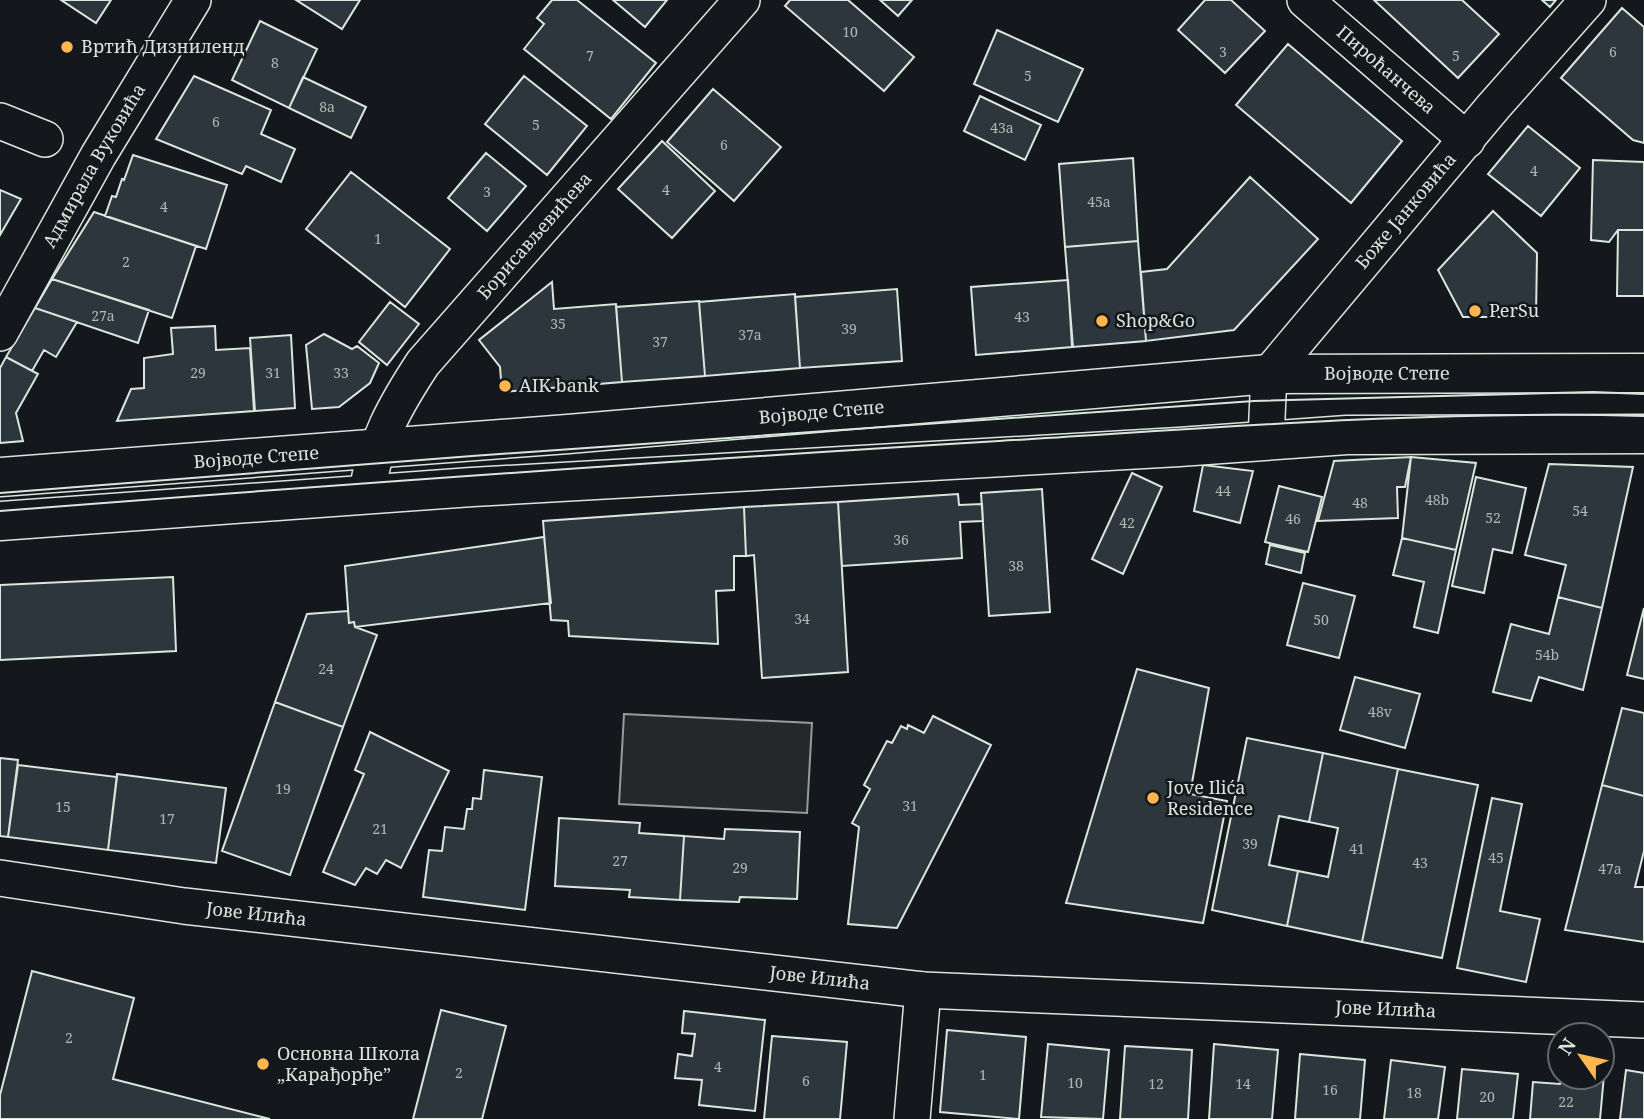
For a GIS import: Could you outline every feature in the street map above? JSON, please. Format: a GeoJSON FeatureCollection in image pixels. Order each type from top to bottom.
{"type":"FeatureCollection","features":[{"type":"Feature","properties":{"kind":"main road","name":"Војводе Степе"},"geometry":{"type":"LineString","coordinates":[[0,477],[377,449],[1269,374],[1644,373]]}},
{"type":"Feature","properties":{"kind":"main road"},"geometry":{"type":"LineString","coordinates":[[0,521],[367,494],[1266,439],[1347,435],[1644,434]]}},
{"type":"Feature","properties":{"kind":"street","name":"Адмирала Вуковића"},"geometry":{"type":"LineString","coordinates":[[0,333],[98,156],[193,0]]}},
{"type":"Feature","properties":{"kind":"street","name":"Борисављевићева"},"geometry":{"type":"LineString","coordinates":[[367,494],[377,449],[391,412],[423,363],[742,0]]}},
{"type":"Feature","properties":{"kind":"street","name":"Пироћанчева"},"geometry":{"type":"LineString","coordinates":[[1305,0],[1467,140]]}},
{"type":"Feature","properties":{"kind":"street","name":"Боже Јанковића"},"geometry":{"type":"LineString","coordinates":[[1269,374],[1588,0]]}},
{"type":"Feature","properties":{"kind":"street"},"geometry":{"type":"LineString","coordinates":[[0,121],[45,139]]}},
{"type":"Feature","properties":{"kind":"street"},"geometry":{"type":"LineString","coordinates":[[1266,439],[1269,374]]}},
{"type":"Feature","properties":{"kind":"street","name":"Јове Илића"},"geometry":{"type":"LineString","coordinates":[[0,878],[184,906],[923,990],[1644,1020]]}},
{"type":"Feature","properties":{"kind":"street"},"geometry":{"type":"LineString","coordinates":[[912,1119],[923,990]]}},
{"type":"Feature","properties":{"kind":"shaded area"},"geometry":{"type":"Polygon","coordinates":[[[624,714],[812,723],[807,813],[619,804],[624,714]]]}},
{"type":"Feature","properties":{"kind":"building"},"geometry":{"type":"Polygon","coordinates":[[[61,0],[111,0],[96,23],[61,0]]]}},
{"type":"Feature","properties":{"kind":"building"},"geometry":{"type":"Polygon","coordinates":[[[296,0],[360,0],[342,29],[296,0]]]}},
{"type":"Feature","properties":{"kind":"building"},"geometry":{"type":"Polygon","coordinates":[[[552,0],[577,0],[656,63],[611,119],[524,49],[544,24],[537,18],[552,0]]]}},
{"type":"Feature","properties":{"kind":"building"},"geometry":{"type":"Polygon","coordinates":[[[613,0],[667,0],[645,27],[613,0]]]}},
{"type":"Feature","properties":{"kind":"building"},"geometry":{"type":"Polygon","coordinates":[[[790,0],[848,0],[914,57],[884,91],[785,6],[790,0]]]}},
{"type":"Feature","properties":{"kind":"building"},"geometry":{"type":"Polygon","coordinates":[[[880,0],[912,0],[898,16],[880,0]]]}},
{"type":"Feature","properties":{"kind":"building"},"geometry":{"type":"Polygon","coordinates":[[[1205,0],[1231,0],[1265,31],[1225,73],[1178,30],[1205,0]]]}},
{"type":"Feature","properties":{"kind":"building"},"geometry":{"type":"Polygon","coordinates":[[[1374,0],[1462,0],[1499,34],[1458,78],[1374,0]]]}},
{"type":"Feature","properties":{"kind":"building"},"geometry":{"type":"Polygon","coordinates":[[[1542,0],[1556,0],[1550,7],[1542,0]]]}},
{"type":"Feature","properties":{"kind":"building"},"geometry":{"type":"Polygon","coordinates":[[[1622,8],[1644,27],[1644,143],[1633,140],[1561,78],[1622,8]]]}},
{"type":"Feature","properties":{"kind":"building"},"geometry":{"type":"Polygon","coordinates":[[[260,21],[317,49],[289,108],[232,80],[260,21]]]}},
{"type":"Feature","properties":{"kind":"building"},"geometry":{"type":"Polygon","coordinates":[[[997,30],[1083,69],[1058,122],[974,84],[997,30]]]}},
{"type":"Feature","properties":{"kind":"building"},"geometry":{"type":"Polygon","coordinates":[[[1288,44],[1402,141],[1351,203],[1236,105],[1288,44]]]}},
{"type":"Feature","properties":{"kind":"building"},"geometry":{"type":"Polygon","coordinates":[[[194,76],[271,110],[261,134],[295,149],[281,182],[246,166],[242,174],[156,139],[194,76]]]}},
{"type":"Feature","properties":{"kind":"building"},"geometry":{"type":"Polygon","coordinates":[[[524,76],[587,126],[547,175],[485,124],[524,76]]]}},
{"type":"Feature","properties":{"kind":"building"},"geometry":{"type":"Polygon","coordinates":[[[303,77],[366,107],[351,138],[289,108],[303,77]]]}},
{"type":"Feature","properties":{"kind":"building"},"geometry":{"type":"Polygon","coordinates":[[[713,89],[781,147],[734,201],[667,142],[713,89]]]}},
{"type":"Feature","properties":{"kind":"building"},"geometry":{"type":"Polygon","coordinates":[[[980,96],[1041,125],[1025,160],[964,131],[980,96]]]}},
{"type":"Feature","properties":{"kind":"building"},"geometry":{"type":"Polygon","coordinates":[[[1528,126],[1580,168],[1541,216],[1488,174],[1528,126]]]}},
{"type":"Feature","properties":{"kind":"building"},"geometry":{"type":"Polygon","coordinates":[[[662,141],[715,191],[672,238],[618,189],[662,141]]]}},
{"type":"Feature","properties":{"kind":"building"},"geometry":{"type":"Polygon","coordinates":[[[486,153],[526,186],[487,231],[448,198],[486,153]]]}},
{"type":"Feature","properties":{"kind":"building"},"geometry":{"type":"Polygon","coordinates":[[[133,155],[227,185],[206,249],[105,216],[112,196],[116,197],[122,179],[124,180],[133,155]]]}},
{"type":"Feature","properties":{"kind":"building"},"geometry":{"type":"Polygon","coordinates":[[[1133,158],[1138,241],[1065,247],[1059,164],[1133,158]]]}},
{"type":"Feature","properties":{"kind":"building"},"geometry":{"type":"Polygon","coordinates":[[[1593,160],[1644,162],[1644,230],[1618,230],[1609,242],[1591,240],[1593,160]]]}},
{"type":"Feature","properties":{"kind":"building"},"geometry":{"type":"Polygon","coordinates":[[[351,172],[450,249],[405,307],[306,229],[351,172]]]}},
{"type":"Feature","properties":{"kind":"building"},"geometry":{"type":"Polygon","coordinates":[[[1250,177],[1318,239],[1234,330],[1146,341],[1141,272],[1167,269],[1250,177]]]}},
{"type":"Feature","properties":{"kind":"building"},"geometry":{"type":"Polygon","coordinates":[[[0,190],[21,199],[0,235],[0,190]]]}},
{"type":"Feature","properties":{"kind":"building"},"geometry":{"type":"Polygon","coordinates":[[[1493,211],[1537,253],[1536,317],[1463,317],[1438,270],[1493,211]]]}},
{"type":"Feature","properties":{"kind":"building"},"geometry":{"type":"Polygon","coordinates":[[[94,212],[196,246],[172,318],[52,279],[94,212]]]}},
{"type":"Feature","properties":{"kind":"building"},"geometry":{"type":"Polygon","coordinates":[[[1618,230],[1644,230],[1644,296],[1617,296],[1618,230]]]}},
{"type":"Feature","properties":{"kind":"building"},"geometry":{"type":"Polygon","coordinates":[[[1138,241],[1146,341],[1073,347],[1065,247],[1138,241]]]}},
{"type":"Feature","properties":{"kind":"building"},"geometry":{"type":"Polygon","coordinates":[[[52,279],[149,310],[138,343],[35,308],[52,279]]]}},
{"type":"Feature","properties":{"kind":"building"},"geometry":{"type":"Polygon","coordinates":[[[1068,280],[1072,347],[976,355],[971,287],[1068,280]]]}},
{"type":"Feature","properties":{"kind":"building"},"geometry":{"type":"Polygon","coordinates":[[[552,282],[554,309],[616,304],[622,382],[502,392],[500,367],[479,340],[552,282]]]}},
{"type":"Feature","properties":{"kind":"building"},"geometry":{"type":"Polygon","coordinates":[[[897,289],[902,361],[800,368],[795,297],[897,289]]]}},
{"type":"Feature","properties":{"kind":"building"},"geometry":{"type":"Polygon","coordinates":[[[795,294],[800,368],[705,376],[699,302],[795,294]]]}},
{"type":"Feature","properties":{"kind":"building"},"geometry":{"type":"Polygon","coordinates":[[[699,301],[705,376],[622,382],[616,307],[699,301]]]}},
{"type":"Feature","properties":{"kind":"building"},"geometry":{"type":"Polygon","coordinates":[[[390,302],[419,324],[387,365],[359,342],[390,302]]]}},
{"type":"Feature","properties":{"kind":"building"},"geometry":{"type":"Polygon","coordinates":[[[35,308],[77,322],[56,357],[44,350],[32,371],[6,357],[35,308]]]}},
{"type":"Feature","properties":{"kind":"building"},"geometry":{"type":"Polygon","coordinates":[[[215,326],[216,350],[250,348],[254,411],[117,421],[131,389],[144,388],[144,358],[173,354],[171,328],[215,326]]]}},
{"type":"Feature","properties":{"kind":"building"},"geometry":{"type":"Polygon","coordinates":[[[324,334],[352,349],[357,346],[379,363],[370,383],[339,407],[312,409],[306,345],[324,334]]]}},
{"type":"Feature","properties":{"kind":"building"},"geometry":{"type":"Polygon","coordinates":[[[291,335],[295,408],[255,411],[250,338],[291,335]]]}},
{"type":"Feature","properties":{"kind":"building"},"geometry":{"type":"Polygon","coordinates":[[[6,357],[38,374],[16,413],[23,441],[0,443],[0,368],[6,357]]]}},
{"type":"Feature","properties":{"kind":"building"},"geometry":{"type":"Polygon","coordinates":[[[1411,457],[1405,487],[1397,487],[1398,518],[1318,521],[1334,461],[1411,457]]]}},
{"type":"Feature","properties":{"kind":"building"},"geometry":{"type":"Polygon","coordinates":[[[1411,457],[1476,463],[1456,550],[1402,538],[1411,457]]]}},
{"type":"Feature","properties":{"kind":"building"},"geometry":{"type":"Polygon","coordinates":[[[1549,464],[1633,467],[1602,608],[1558,597],[1566,565],[1525,555],[1549,464]]]}},
{"type":"Feature","properties":{"kind":"building"},"geometry":{"type":"Polygon","coordinates":[[[1203,465],[1253,471],[1240,523],[1194,511],[1203,465]]]}},
{"type":"Feature","properties":{"kind":"building"},"geometry":{"type":"Polygon","coordinates":[[[1132,473],[1162,487],[1123,574],[1092,559],[1132,473]]]}},
{"type":"Feature","properties":{"kind":"building"},"geometry":{"type":"Polygon","coordinates":[[[1476,477],[1526,488],[1512,553],[1493,549],[1484,593],[1452,586],[1476,477]]]}},
{"type":"Feature","properties":{"kind":"building"},"geometry":{"type":"Polygon","coordinates":[[[1279,486],[1322,497],[1308,552],[1265,542],[1279,486]]]}},
{"type":"Feature","properties":{"kind":"building"},"geometry":{"type":"Polygon","coordinates":[[[1042,489],[1050,612],[989,616],[981,493],[1042,489]]]}},
{"type":"Feature","properties":{"kind":"building"},"geometry":{"type":"Polygon","coordinates":[[[958,494],[959,505],[982,504],[983,521],[960,522],[962,558],[842,566],[838,502],[958,494]]]}},
{"type":"Feature","properties":{"kind":"building"},"geometry":{"type":"Polygon","coordinates":[[[838,502],[848,672],[762,678],[754,555],[746,556],[744,507],[838,502]]]}},
{"type":"Feature","properties":{"kind":"building"},"geometry":{"type":"Polygon","coordinates":[[[744,507],[746,556],[734,556],[734,590],[716,591],[718,644],[569,636],[568,621],[551,620],[543,521],[744,507]]]}},
{"type":"Feature","properties":{"kind":"building"},"geometry":{"type":"Polygon","coordinates":[[[544,537],[551,603],[355,627],[354,622],[349,623],[345,566],[544,537]]]}},
{"type":"Feature","properties":{"kind":"building"},"geometry":{"type":"Polygon","coordinates":[[[1402,538],[1456,550],[1438,633],[1414,627],[1424,582],[1393,575],[1402,538]]]}},
{"type":"Feature","properties":{"kind":"building"},"geometry":{"type":"Polygon","coordinates":[[[1270,545],[1305,553],[1301,573],[1266,564],[1270,545]]]}},
{"type":"Feature","properties":{"kind":"building"},"geometry":{"type":"Polygon","coordinates":[[[173,577],[176,651],[0,660],[0,585],[173,577]]]}},
{"type":"Feature","properties":{"kind":"building"},"geometry":{"type":"Polygon","coordinates":[[[1303,583],[1355,596],[1339,658],[1287,645],[1303,583]]]}},
{"type":"Feature","properties":{"kind":"building"},"geometry":{"type":"Polygon","coordinates":[[[1558,597],[1602,608],[1583,690],[1539,677],[1531,701],[1493,692],[1511,624],[1549,634],[1558,597]]]}},
{"type":"Feature","properties":{"kind":"building"},"geometry":{"type":"Polygon","coordinates":[[[1644,608],[1644,679],[1627,675],[1644,608]]]}},
{"type":"Feature","properties":{"kind":"building"},"geometry":{"type":"Polygon","coordinates":[[[348,611],[349,623],[354,622],[355,627],[377,635],[343,727],[275,702],[307,614],[348,611]]]}},
{"type":"Feature","properties":{"kind":"building","name":"Jove Ilića Residence"},"geometry":{"type":"Polygon","coordinates":[[[1137,669],[1209,688],[1190,794],[1227,801],[1203,923],[1066,903],[1137,669]]]}},
{"type":"Feature","properties":{"kind":"building"},"geometry":{"type":"Polygon","coordinates":[[[1355,677],[1420,694],[1405,748],[1340,730],[1355,677]]]}},
{"type":"Feature","properties":{"kind":"building"},"geometry":{"type":"Polygon","coordinates":[[[275,702],[343,727],[290,875],[222,851],[275,702]]]}},
{"type":"Feature","properties":{"kind":"building"},"geometry":{"type":"Polygon","coordinates":[[[1622,708],[1644,713],[1644,796],[1602,785],[1622,708]]]}},
{"type":"Feature","properties":{"kind":"building"},"geometry":{"type":"Polygon","coordinates":[[[933,716],[991,745],[897,928],[848,924],[859,827],[852,823],[870,789],[864,785],[887,741],[892,743],[901,726],[907,729],[908,725],[924,733],[933,716]]]}},
{"type":"Feature","properties":{"kind":"building"},"geometry":{"type":"Polygon","coordinates":[[[370,732],[449,771],[401,868],[386,860],[377,874],[366,868],[355,885],[323,872],[364,774],[355,770],[370,732]]]}},
{"type":"Feature","properties":{"kind":"building"},"geometry":{"type":"Polygon","coordinates":[[[1247,738],[1323,753],[1309,822],[1279,816],[1269,865],[1298,871],[1287,926],[1212,910],[1247,738]]]}},
{"type":"Feature","properties":{"kind":"building"},"geometry":{"type":"Polygon","coordinates":[[[1323,753],[1398,769],[1362,942],[1287,926],[1298,871],[1328,877],[1338,828],[1309,822],[1323,753]]]}},
{"type":"Feature","properties":{"kind":"building"},"geometry":{"type":"Polygon","coordinates":[[[0,758],[18,760],[8,837],[0,836],[0,758]]]}},
{"type":"Feature","properties":{"kind":"building"},"geometry":{"type":"Polygon","coordinates":[[[18,765],[117,777],[108,850],[8,837],[18,765]]]}},
{"type":"Feature","properties":{"kind":"building"},"geometry":{"type":"Polygon","coordinates":[[[1398,769],[1478,785],[1442,958],[1362,942],[1398,769]]]}},
{"type":"Feature","properties":{"kind":"building"},"geometry":{"type":"Polygon","coordinates":[[[484,770],[542,777],[525,910],[423,897],[429,850],[442,851],[445,827],[464,829],[467,809],[472,809],[473,798],[481,799],[484,770]]]}},
{"type":"Feature","properties":{"kind":"building"},"geometry":{"type":"Polygon","coordinates":[[[117,774],[226,788],[216,863],[108,850],[117,774]]]}},
{"type":"Feature","properties":{"kind":"building"},"geometry":{"type":"Polygon","coordinates":[[[1602,785],[1644,796],[1644,851],[1635,887],[1644,887],[1644,942],[1565,930],[1602,785]]]}},
{"type":"Feature","properties":{"kind":"building"},"geometry":{"type":"Polygon","coordinates":[[[1492,798],[1522,804],[1500,911],[1540,919],[1526,982],[1457,968],[1492,798]]]}},
{"type":"Feature","properties":{"kind":"building"},"geometry":{"type":"Polygon","coordinates":[[[559,818],[640,823],[639,833],[684,836],[680,900],[629,897],[630,890],[555,886],[559,818]]]}},
{"type":"Feature","properties":{"kind":"building"},"geometry":{"type":"Polygon","coordinates":[[[725,829],[800,832],[797,899],[740,897],[739,902],[680,900],[684,836],[724,839],[725,829]]]}},
{"type":"Feature","properties":{"kind":"building"},"geometry":{"type":"Polygon","coordinates":[[[32,971],[134,998],[113,1079],[270,1119],[0,1119],[0,1095],[32,971]]]}},
{"type":"Feature","properties":{"kind":"building"},"geometry":{"type":"Polygon","coordinates":[[[441,1010],[506,1026],[482,1119],[413,1119],[441,1010]]]}},
{"type":"Feature","properties":{"kind":"building"},"geometry":{"type":"Polygon","coordinates":[[[684,1011],[765,1020],[755,1111],[699,1105],[702,1080],[675,1078],[678,1054],[692,1056],[695,1034],[682,1033],[684,1011]]]}},
{"type":"Feature","properties":{"kind":"building"},"geometry":{"type":"Polygon","coordinates":[[[947,1030],[1026,1037],[1019,1119],[940,1112],[947,1030]]]}},
{"type":"Feature","properties":{"kind":"building"},"geometry":{"type":"Polygon","coordinates":[[[772,1036],[847,1042],[840,1119],[764,1119],[772,1036]]]}},
{"type":"Feature","properties":{"kind":"building"},"geometry":{"type":"Polygon","coordinates":[[[1048,1044],[1109,1050],[1103,1119],[1041,1117],[1048,1044]]]}},
{"type":"Feature","properties":{"kind":"building"},"geometry":{"type":"Polygon","coordinates":[[[1214,1044],[1278,1050],[1272,1119],[1209,1119],[1214,1044]]]}},
{"type":"Feature","properties":{"kind":"building"},"geometry":{"type":"Polygon","coordinates":[[[1125,1046],[1192,1050],[1188,1119],[1120,1119],[1125,1046]]]}},
{"type":"Feature","properties":{"kind":"building"},"geometry":{"type":"Polygon","coordinates":[[[1300,1054],[1365,1060],[1360,1119],[1295,1119],[1300,1054]]]}},
{"type":"Feature","properties":{"kind":"building"},"geometry":{"type":"Polygon","coordinates":[[[1391,1060],[1445,1067],[1438,1119],[1384,1119],[1391,1060]]]}},
{"type":"Feature","properties":{"kind":"building"},"geometry":{"type":"Polygon","coordinates":[[[1462,1069],[1518,1074],[1513,1119],[1457,1119],[1462,1069]]]}},
{"type":"Feature","properties":{"kind":"building"},"geometry":{"type":"Polygon","coordinates":[[[1626,1070],[1644,1073],[1644,1119],[1620,1119],[1626,1070]]]}},
{"type":"Feature","properties":{"kind":"building"},"geometry":{"type":"Polygon","coordinates":[[[1533,1082],[1546,1083],[1546,1091],[1603,1091],[1600,1119],[1530,1119],[1533,1082]]]}},
{"type":"Feature","properties":{"kind":"tram line"},"geometry":{"type":"LineString","coordinates":[[0,493],[472,456],[1254,401],[1593,392],[1644,394]]}},
{"type":"Feature","properties":{"kind":"tram line"},"geometry":{"type":"LineString","coordinates":[[0,511],[624,465],[1241,426],[1402,418],[1644,416]]}},
{"type":"Feature","properties":{"kind":"place","name":"Вртић Дизниленд"},"geometry":{"type":"Point","coordinates":[67,47]}},
{"type":"Feature","properties":{"kind":"place","name":"PerSu"},"geometry":{"type":"Point","coordinates":[1475,311]}},
{"type":"Feature","properties":{"kind":"place","name":"Shop&Go"},"geometry":{"type":"Point","coordinates":[1102,321]}},
{"type":"Feature","properties":{"kind":"place","name":"AIK bank"},"geometry":{"type":"Point","coordinates":[505,386]}},
{"type":"Feature","properties":{"kind":"place","name":"Jove Ilića Residence"},"geometry":{"type":"Point","coordinates":[1153,798]}},
{"type":"Feature","properties":{"kind":"place","name":"Основна Школа „Карађорђе”"},"geometry":{"type":"Point","coordinates":[263,1064]}}]}
